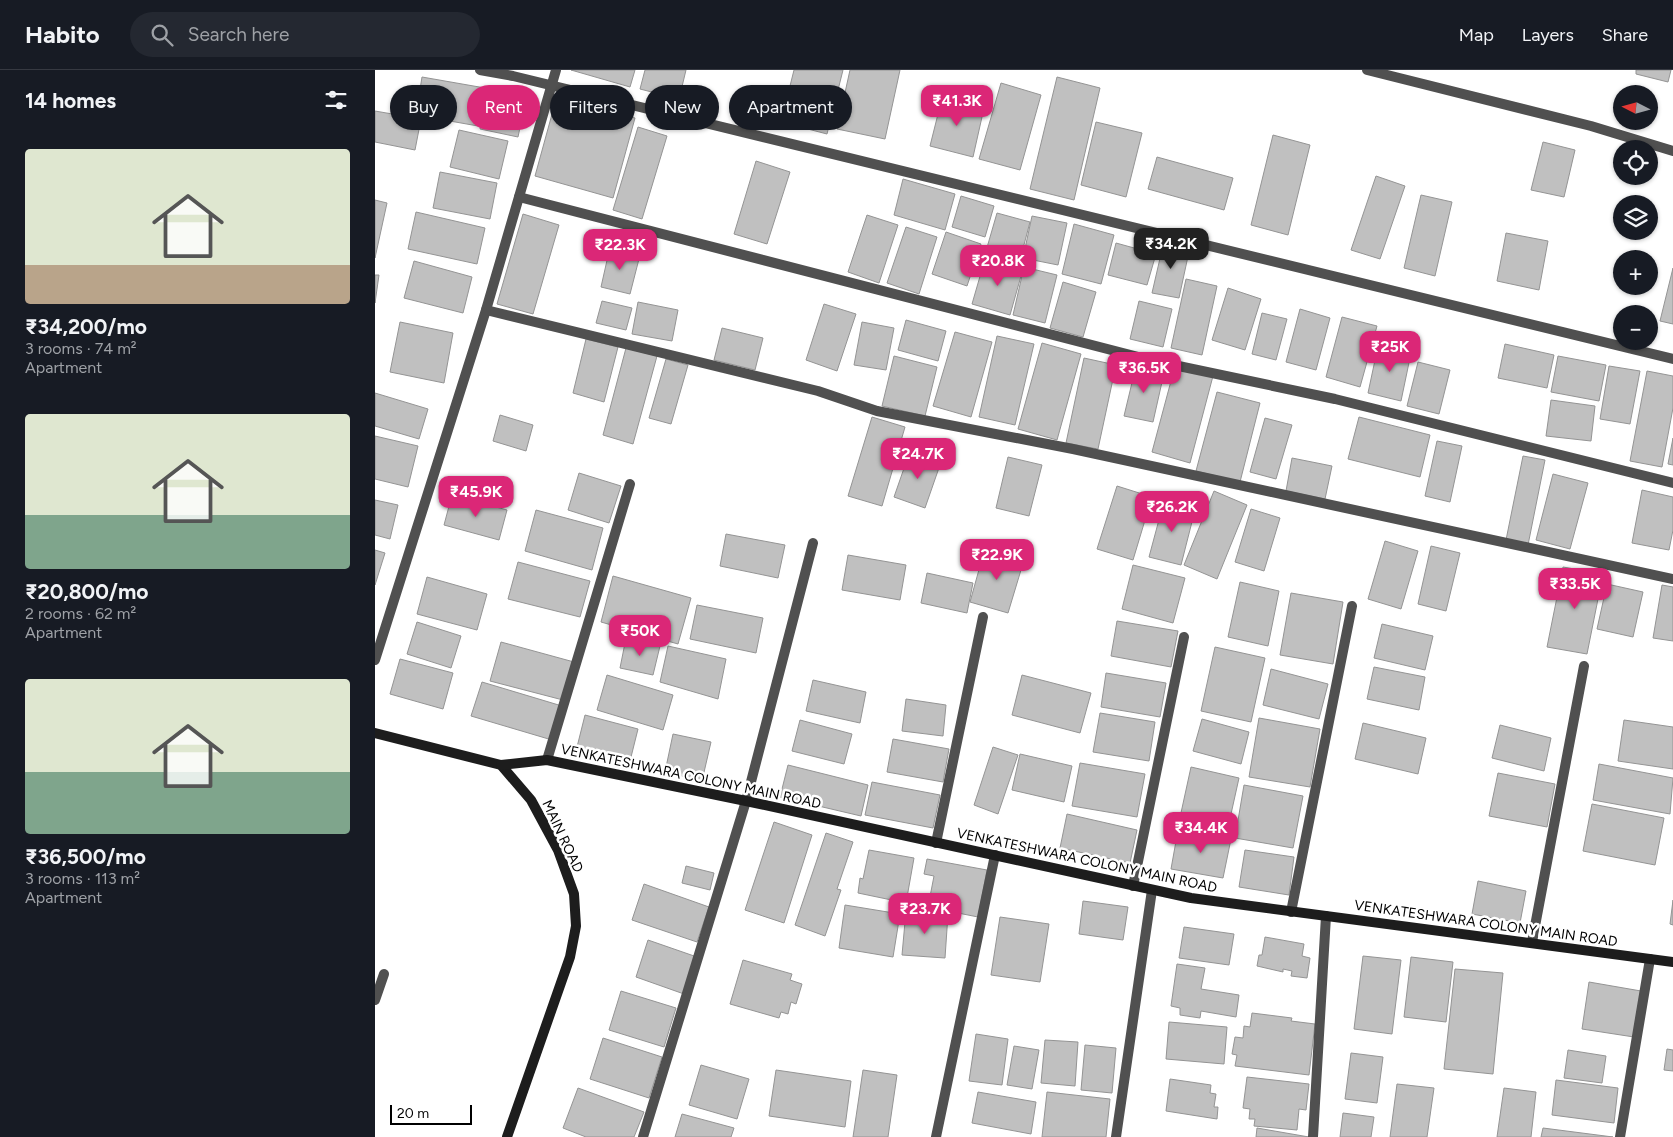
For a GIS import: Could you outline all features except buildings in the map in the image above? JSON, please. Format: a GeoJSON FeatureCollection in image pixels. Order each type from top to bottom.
{"type":"FeatureCollection","features":[{"type":"Feature","properties":{"kind":"street"},"geometry":{"type":"LineString","coordinates":[[480,70],[551,85],[556,70]]}},
{"type":"Feature","properties":{"kind":"street"},"geometry":{"type":"LineString","coordinates":[[1367,70],[1591,126],[1673,151]]}},
{"type":"Feature","properties":{"kind":"street"},"geometry":{"type":"LineString","coordinates":[[375,660],[486,310],[550,88]]}},
{"type":"Feature","properties":{"kind":"street"},"geometry":{"type":"LineString","coordinates":[[635,106],[1673,359]]}},
{"type":"Feature","properties":{"kind":"street"},"geometry":{"type":"LineString","coordinates":[[519,197],[1149,360],[1335,399],[1673,483]]}},
{"type":"Feature","properties":{"kind":"street"},"geometry":{"type":"LineString","coordinates":[[486,310],[818,391],[877,411],[1073,449],[1673,579]]}},
{"type":"Feature","properties":{"kind":"street"},"geometry":{"type":"LineString","coordinates":[[547,760],[630,484]]}},
{"type":"Feature","properties":{"kind":"street"},"geometry":{"type":"LineString","coordinates":[[643,1137],[746,801],[813,543]]}},
{"type":"Feature","properties":{"kind":"street"},"geometry":{"type":"LineString","coordinates":[[1291,912],[1352,606]]}},
{"type":"Feature","properties":{"kind":"street"},"geometry":{"type":"LineString","coordinates":[[936,843],[983,618]]}},
{"type":"Feature","properties":{"kind":"street"},"geometry":{"type":"LineString","coordinates":[[1133,886],[1184,637]]}},
{"type":"Feature","properties":{"kind":"street"},"geometry":{"type":"LineString","coordinates":[[1532,942],[1584,666]]}},
{"type":"Feature","properties":{"kind":"street"},"geometry":{"type":"LineString","coordinates":[[375,733],[501,766]]}},
{"type":"Feature","properties":{"kind":"street","name":"VENKATESHWARA COLONY MAIN ROAD"},"geometry":{"type":"LineString","coordinates":[[501,766],[547,760],[746,801],[1191,898],[1673,962]]}},
{"type":"Feature","properties":{"kind":"street","name":"MAIN ROAD"},"geometry":{"type":"LineString","coordinates":[[501,766],[531,800],[558,850],[575,894],[576,926],[570,957],[507,1137]]}},
{"type":"Feature","properties":{"kind":"street"},"geometry":{"type":"LineString","coordinates":[[936,1137],[995,855]]}},
{"type":"Feature","properties":{"kind":"street"},"geometry":{"type":"LineString","coordinates":[[1116,1137],[1152,890]]}},
{"type":"Feature","properties":{"kind":"street"},"geometry":{"type":"LineString","coordinates":[[1313,1137],[1326,916]]}},
{"type":"Feature","properties":{"kind":"street"},"geometry":{"type":"LineString","coordinates":[[1620,1137],[1649,959]]}},
{"type":"Feature","properties":{"kind":"street"},"geometry":{"type":"LineString","coordinates":[[375,1000],[384,974]]}}]}
